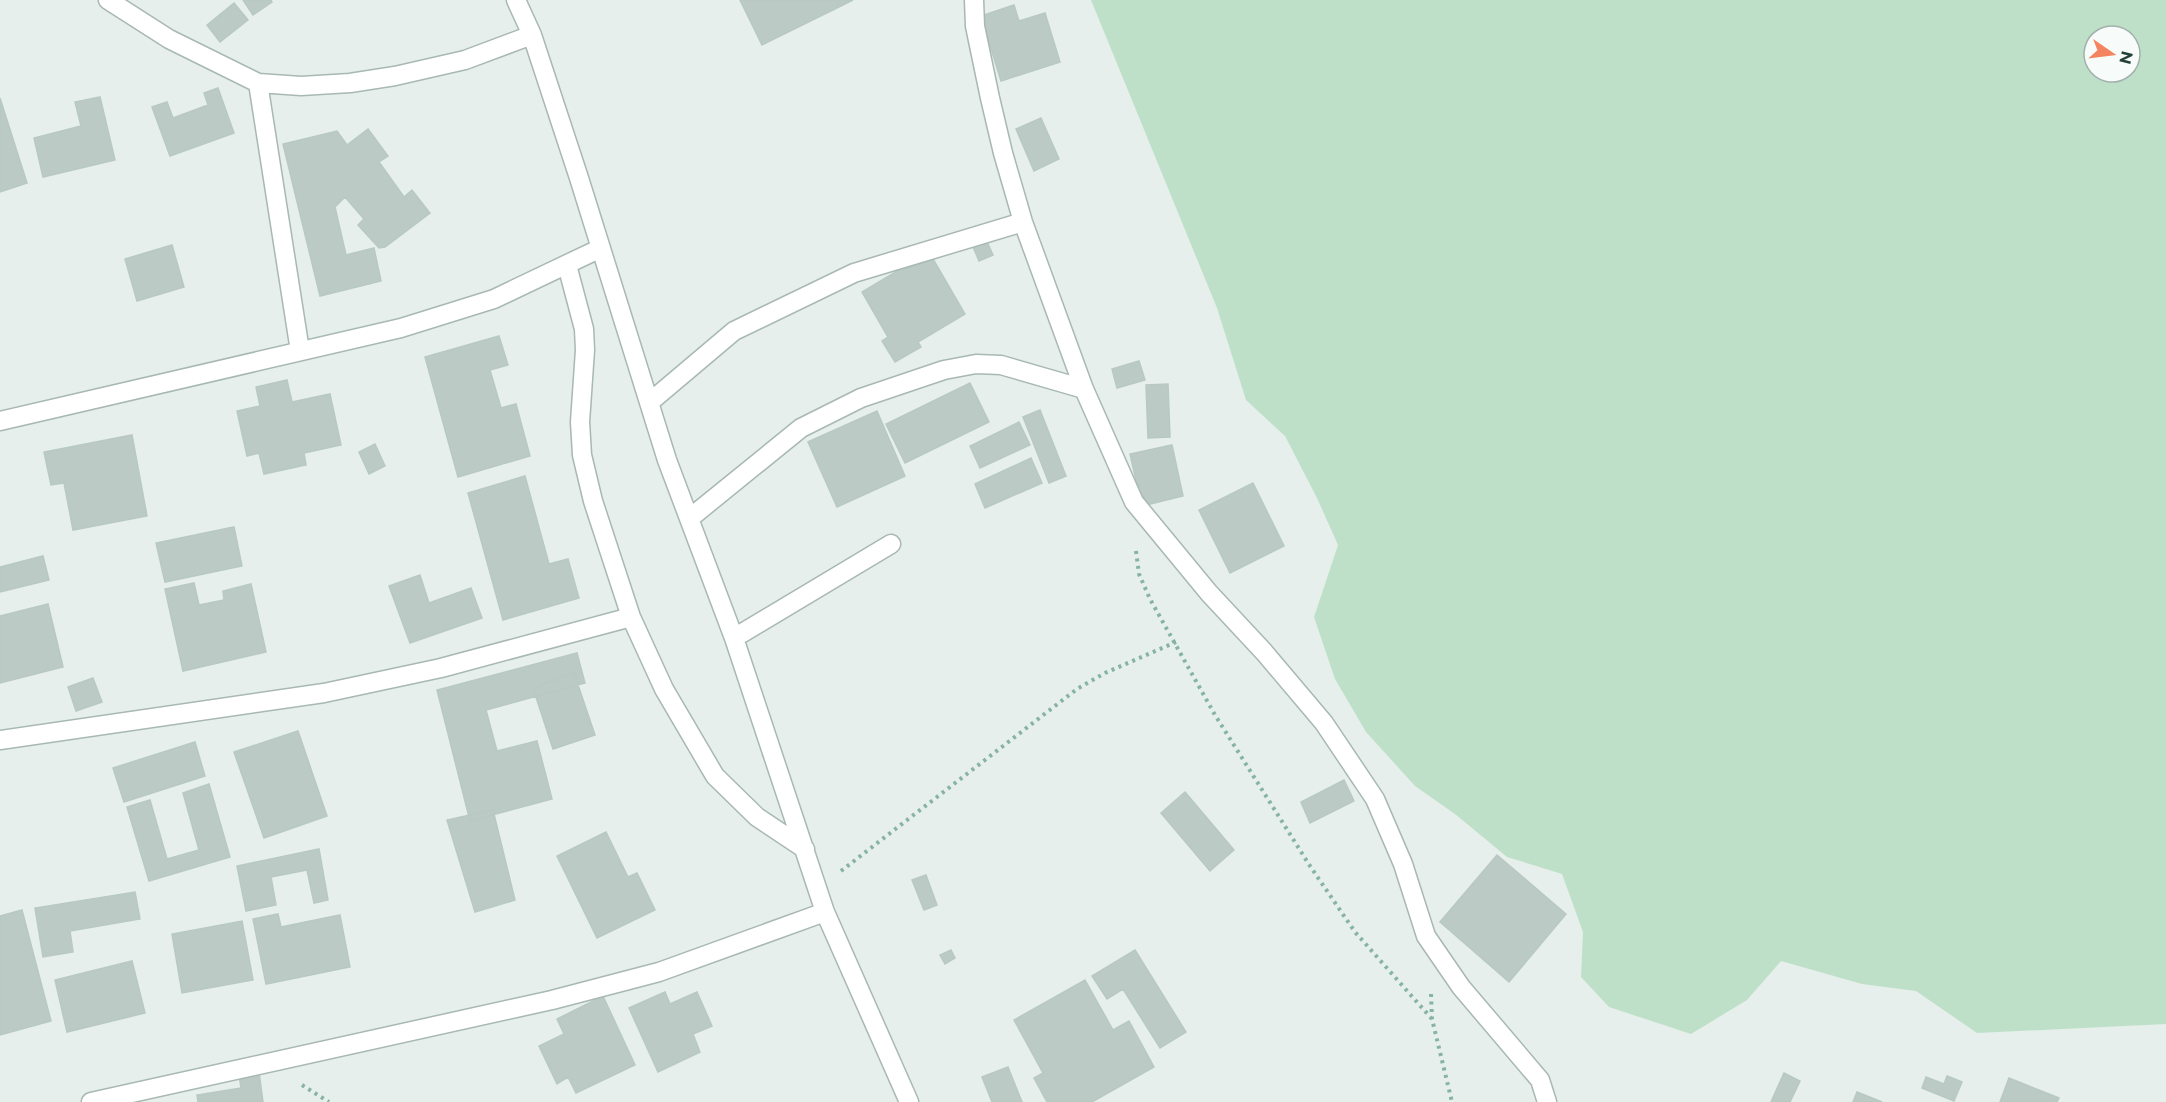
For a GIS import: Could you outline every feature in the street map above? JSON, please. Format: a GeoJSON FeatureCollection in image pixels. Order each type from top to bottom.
{"type":"FeatureCollection","features":[{"type":"Feature","properties":{"kind":"street"},"geometry":{"type":"LineString","coordinates":[[108,0],[169,39],[258,83],[301,86],[350,83],[395,76],[465,60],[532,35]]}},
{"type":"Feature","properties":{"kind":"street"},"geometry":{"type":"LineString","coordinates":[[516,0],[532,35],[667,460],[734,638],[825,912],[909,1102]]}},
{"type":"Feature","properties":{"kind":"street"},"geometry":{"type":"LineString","coordinates":[[974,0],[975,26],[990,98],[1023,222],[1084,389],[1134,502],[1209,593],[1264,652],[1324,723],[1375,799],[1402,864],[1426,936],[1461,987],[1540,1080],[1547,1102]]}},
{"type":"Feature","properties":{"kind":"street"},"geometry":{"type":"LineString","coordinates":[[258,83],[300,351]]}},
{"type":"Feature","properties":{"kind":"street"},"geometry":{"type":"LineString","coordinates":[[650,402],[734,331],[754,321],[854,273],[1023,222]]}},
{"type":"Feature","properties":{"kind":"street"},"geometry":{"type":"LineString","coordinates":[[0,421],[401,328],[494,299],[601,248]]}},
{"type":"Feature","properties":{"kind":"street"},"geometry":{"type":"LineString","coordinates":[[567,265],[584,329],[585,350],[580,422],[582,455],[593,501],[631,617],[664,689],[715,776],[757,817],[805,849]]}},
{"type":"Feature","properties":{"kind":"street"},"geometry":{"type":"LineString","coordinates":[[690,518],[801,428],[861,398],[944,369],[976,364],[1001,365],[1084,389]]}},
{"type":"Feature","properties":{"kind":"street"},"geometry":{"type":"LineString","coordinates":[[734,638],[891,544]]}},
{"type":"Feature","properties":{"kind":"street"},"geometry":{"type":"LineString","coordinates":[[0,740],[324,693],[441,668],[631,617]]}},
{"type":"Feature","properties":{"kind":"street"},"geometry":{"type":"LineString","coordinates":[[91,1102],[562,998],[659,972],[825,912]]}},
{"type":"Feature","properties":{"kind":"path"},"geometry":{"type":"LineString","coordinates":[[1135,549],[1139,574],[1150,599],[1215,715],[1310,866],[1355,932],[1432,1019]]}},
{"type":"Feature","properties":{"kind":"path"},"geometry":{"type":"LineString","coordinates":[[818,890],[886,834],[1077,689],[1105,673],[1176,642]]}},
{"type":"Feature","properties":{"kind":"path"},"geometry":{"type":"LineString","coordinates":[[1430,984],[1432,1019],[1452,1102]]}},
{"type":"Feature","properties":{"kind":"green space"},"geometry":{"type":"Polygon","coordinates":[[[1091,0],[2166,0],[2166,1024],[1977,1033],[1916,991],[1862,984],[1781,961],[1747,1000],[1691,1034],[1609,1007],[1581,977],[1583,932],[1562,874],[1507,857],[1455,814],[1415,786],[1366,732],[1335,679],[1314,617],[1338,545],[1285,436],[1246,400],[1217,308],[1091,0]]]}},
{"type":"Feature","properties":{"kind":"building"},"geometry":{"type":"Polygon","coordinates":[[[243,0],[271,0],[272,2],[253,15],[243,0]]]}},
{"type":"Feature","properties":{"kind":"building"},"geometry":{"type":"Polygon","coordinates":[[[740,0],[853,0],[762,45],[740,0]]]}},
{"type":"Feature","properties":{"kind":"building"},"geometry":{"type":"Polygon","coordinates":[[[234,3],[248,20],[220,42],[207,25],[234,3]]]}},
{"type":"Feature","properties":{"kind":"building"},"geometry":{"type":"Polygon","coordinates":[[[1014,5],[1019,21],[1045,13],[1060,62],[1001,81],[981,16],[1014,5]]]}},
{"type":"Feature","properties":{"kind":"building"},"geometry":{"type":"Polygon","coordinates":[[[218,88],[234,133],[170,156],[152,107],[167,102],[173,118],[208,105],[204,93],[218,88]]]}},
{"type":"Feature","properties":{"kind":"building"},"geometry":{"type":"Polygon","coordinates":[[[100,97],[115,160],[43,177],[34,138],[81,126],[75,102],[100,97]]]}},
{"type":"Feature","properties":{"kind":"building"},"geometry":{"type":"Polygon","coordinates":[[[0,98],[27,183],[0,192],[0,98]]]}},
{"type":"Feature","properties":{"kind":"building"},"geometry":{"type":"Polygon","coordinates":[[[1041,118],[1059,159],[1034,171],[1016,129],[1041,118]]]}},
{"type":"Feature","properties":{"kind":"building"},"geometry":{"type":"Polygon","coordinates":[[[368,129],[388,156],[379,162],[404,197],[412,190],[430,213],[385,247],[379,248],[358,225],[364,219],[345,197],[335,207],[346,255],[374,248],[381,281],[320,296],[283,144],[337,131],[347,145],[368,129]]]}},
{"type":"Feature","properties":{"kind":"building"},"geometry":{"type":"Polygon","coordinates":[[[985,237],[993,255],[979,261],[971,242],[985,237]]]}},
{"type":"Feature","properties":{"kind":"building"},"geometry":{"type":"Polygon","coordinates":[[[172,245],[184,287],[137,301],[125,259],[172,245]]]}},
{"type":"Feature","properties":{"kind":"building"},"geometry":{"type":"Polygon","coordinates":[[[929,252],[965,314],[918,342],[921,347],[895,362],[882,341],[888,337],[862,292],[929,252]]]}},
{"type":"Feature","properties":{"kind":"building"},"geometry":{"type":"Polygon","coordinates":[[[499,336],[508,365],[490,370],[501,408],[516,404],[530,456],[458,477],[425,357],[499,336]]]}},
{"type":"Feature","properties":{"kind":"building"},"geometry":{"type":"Polygon","coordinates":[[[1139,361],[1145,380],[1117,388],[1112,369],[1139,361]]]}},
{"type":"Feature","properties":{"kind":"building"},"geometry":{"type":"Polygon","coordinates":[[[287,380],[292,402],[330,394],[341,445],[304,453],[306,465],[264,474],[259,453],[247,456],[237,411],[260,406],[256,387],[287,380]]]}},
{"type":"Feature","properties":{"kind":"building"},"geometry":{"type":"Polygon","coordinates":[[[970,383],[989,422],[905,463],[886,424],[970,383]]]}},
{"type":"Feature","properties":{"kind":"building"},"geometry":{"type":"Polygon","coordinates":[[[1168,384],[1170,437],[1148,438],[1146,385],[1168,384]]]}},
{"type":"Feature","properties":{"kind":"building"},"geometry":{"type":"Polygon","coordinates":[[[1040,410],[1066,476],[1049,483],[1023,417],[1040,410]]]}},
{"type":"Feature","properties":{"kind":"building"},"geometry":{"type":"Polygon","coordinates":[[[877,411],[905,476],[837,507],[808,442],[877,411]]]}},
{"type":"Feature","properties":{"kind":"building"},"geometry":{"type":"Polygon","coordinates":[[[1019,422],[1030,445],[980,468],[970,446],[1019,422]]]}},
{"type":"Feature","properties":{"kind":"building"},"geometry":{"type":"Polygon","coordinates":[[[132,435],[147,516],[73,530],[64,483],[51,485],[44,452],[132,435]]]}},
{"type":"Feature","properties":{"kind":"building"},"geometry":{"type":"Polygon","coordinates":[[[375,444],[385,466],[369,474],[359,452],[375,444]]]}},
{"type":"Feature","properties":{"kind":"building"},"geometry":{"type":"Polygon","coordinates":[[[1172,445],[1183,496],[1142,506],[1130,454],[1172,445]]]}},
{"type":"Feature","properties":{"kind":"building"},"geometry":{"type":"Polygon","coordinates":[[[1031,458],[1042,483],[985,508],[975,484],[1031,458]]]}},
{"type":"Feature","properties":{"kind":"building"},"geometry":{"type":"Polygon","coordinates":[[[525,476],[549,564],[568,559],[579,598],[503,620],[468,493],[525,476]]]}},
{"type":"Feature","properties":{"kind":"building"},"geometry":{"type":"Polygon","coordinates":[[[1253,483],[1284,546],[1230,573],[1199,510],[1253,483]]]}},
{"type":"Feature","properties":{"kind":"building"},"geometry":{"type":"Polygon","coordinates":[[[234,527],[242,566],[165,582],[156,543],[234,527]]]}},
{"type":"Feature","properties":{"kind":"building"},"geometry":{"type":"Polygon","coordinates":[[[43,556],[49,580],[0,592],[0,567],[43,556]]]}},
{"type":"Feature","properties":{"kind":"building"},"geometry":{"type":"Polygon","coordinates":[[[420,575],[429,603],[471,588],[482,618],[410,643],[389,586],[420,575]]]}},
{"type":"Feature","properties":{"kind":"building"},"geometry":{"type":"Polygon","coordinates":[[[194,583],[199,605],[224,600],[223,591],[251,584],[266,652],[183,671],[165,589],[194,583]]]}},
{"type":"Feature","properties":{"kind":"building"},"geometry":{"type":"Polygon","coordinates":[[[48,604],[63,667],[0,683],[0,616],[48,604]]]}},
{"type":"Feature","properties":{"kind":"building"},"geometry":{"type":"Polygon","coordinates":[[[577,653],[585,683],[486,710],[497,751],[537,741],[552,799],[470,821],[437,690],[577,653]]]}},
{"type":"Feature","properties":{"kind":"building"},"geometry":{"type":"Polygon","coordinates":[[[574,673],[595,735],[553,749],[533,688],[574,673]]]}},
{"type":"Feature","properties":{"kind":"building"},"geometry":{"type":"Polygon","coordinates":[[[93,678],[102,702],[76,711],[68,687],[93,678]]]}},
{"type":"Feature","properties":{"kind":"building"},"geometry":{"type":"Polygon","coordinates":[[[298,731],[327,816],[264,838],[234,752],[298,731]]]}},
{"type":"Feature","properties":{"kind":"building"},"geometry":{"type":"Polygon","coordinates":[[[195,742],[205,776],[124,802],[113,768],[195,742]]]}},
{"type":"Feature","properties":{"kind":"building"},"geometry":{"type":"Polygon","coordinates":[[[1344,780],[1354,801],[1310,823],[1301,802],[1344,780]]]}},
{"type":"Feature","properties":{"kind":"building"},"geometry":{"type":"Polygon","coordinates":[[[209,784],[230,857],[149,881],[127,807],[150,800],[167,859],[199,850],[183,793],[209,784]]]}},
{"type":"Feature","properties":{"kind":"building"},"geometry":{"type":"Polygon","coordinates":[[[1185,792],[1234,850],[1210,871],[1161,813],[1185,792]]]}},
{"type":"Feature","properties":{"kind":"building"},"geometry":{"type":"Polygon","coordinates":[[[493,810],[515,900],[475,912],[447,820],[493,810]]]}},
{"type":"Feature","properties":{"kind":"building"},"geometry":{"type":"Polygon","coordinates":[[[606,832],[628,877],[637,873],[655,910],[597,938],[557,856],[606,832]]]}},
{"type":"Feature","properties":{"kind":"building"},"geometry":{"type":"Polygon","coordinates":[[[319,849],[328,900],[314,903],[307,870],[271,877],[276,905],[246,911],[237,866],[319,849]]]}},
{"type":"Feature","properties":{"kind":"building"},"geometry":{"type":"Polygon","coordinates":[[[1497,855],[1566,914],[1509,982],[1440,922],[1497,855]]]}},
{"type":"Feature","properties":{"kind":"building"},"geometry":{"type":"Polygon","coordinates":[[[926,875],[937,905],[924,910],[912,880],[926,875]]]}},
{"type":"Feature","properties":{"kind":"building"},"geometry":{"type":"Polygon","coordinates":[[[135,892],[140,919],[70,931],[73,952],[43,957],[35,908],[135,892]]]}},
{"type":"Feature","properties":{"kind":"building"},"geometry":{"type":"Polygon","coordinates":[[[22,910],[51,1021],[0,1035],[0,916],[22,910]]]}},
{"type":"Feature","properties":{"kind":"building"},"geometry":{"type":"Polygon","coordinates":[[[278,914],[281,927],[340,915],[350,967],[266,984],[253,919],[278,914]]]}},
{"type":"Feature","properties":{"kind":"building"},"geometry":{"type":"Polygon","coordinates":[[[242,921],[253,980],[182,993],[172,934],[242,921]]]}},
{"type":"Feature","properties":{"kind":"building"},"geometry":{"type":"Polygon","coordinates":[[[951,950],[955,958],[945,964],[940,955],[951,950]]]}},
{"type":"Feature","properties":{"kind":"building"},"geometry":{"type":"Polygon","coordinates":[[[1135,950],[1186,1032],[1160,1048],[1123,989],[1107,999],[1092,976],[1135,950]]]}},
{"type":"Feature","properties":{"kind":"building"},"geometry":{"type":"Polygon","coordinates":[[[132,961],[145,1013],[67,1032],[55,980],[132,961]]]}},
{"type":"Feature","properties":{"kind":"building"},"geometry":{"type":"Polygon","coordinates":[[[1085,980],[1113,1030],[1129,1021],[1154,1067],[1092,1102],[1047,1102],[1034,1078],[1043,1073],[1014,1020],[1085,980]]]}},
{"type":"Feature","properties":{"kind":"building"},"geometry":{"type":"Polygon","coordinates":[[[665,992],[670,1004],[697,992],[712,1026],[693,1034],[700,1052],[658,1072],[629,1008],[665,992]]]}},
{"type":"Feature","properties":{"kind":"building"},"geometry":{"type":"Polygon","coordinates":[[[603,996],[635,1065],[576,1093],[568,1077],[557,1084],[539,1046],[564,1034],[557,1019],[603,996]]]}},
{"type":"Feature","properties":{"kind":"building"},"geometry":{"type":"Polygon","coordinates":[[[1008,1067],[1022,1102],[992,1102],[982,1077],[1008,1067]]]}},
{"type":"Feature","properties":{"kind":"building"},"geometry":{"type":"Polygon","coordinates":[[[259,1072],[263,1102],[198,1102],[197,1095],[241,1088],[239,1075],[259,1072]]]}},
{"type":"Feature","properties":{"kind":"building"},"geometry":{"type":"Polygon","coordinates":[[[1784,1073],[1800,1081],[1790,1102],[1771,1102],[1784,1073]]]}},
{"type":"Feature","properties":{"kind":"building"},"geometry":{"type":"Polygon","coordinates":[[[1947,1076],[1962,1082],[1954,1101],[1922,1088],[1926,1077],[1944,1084],[1947,1076]]]}},
{"type":"Feature","properties":{"kind":"building"},"geometry":{"type":"Polygon","coordinates":[[[2009,1078],[2059,1098],[2057,1102],[2000,1102],[2009,1078]]]}},
{"type":"Feature","properties":{"kind":"building"},"geometry":{"type":"Polygon","coordinates":[[[1857,1092],[1882,1102],[1853,1102],[1857,1092]]]}}]}
